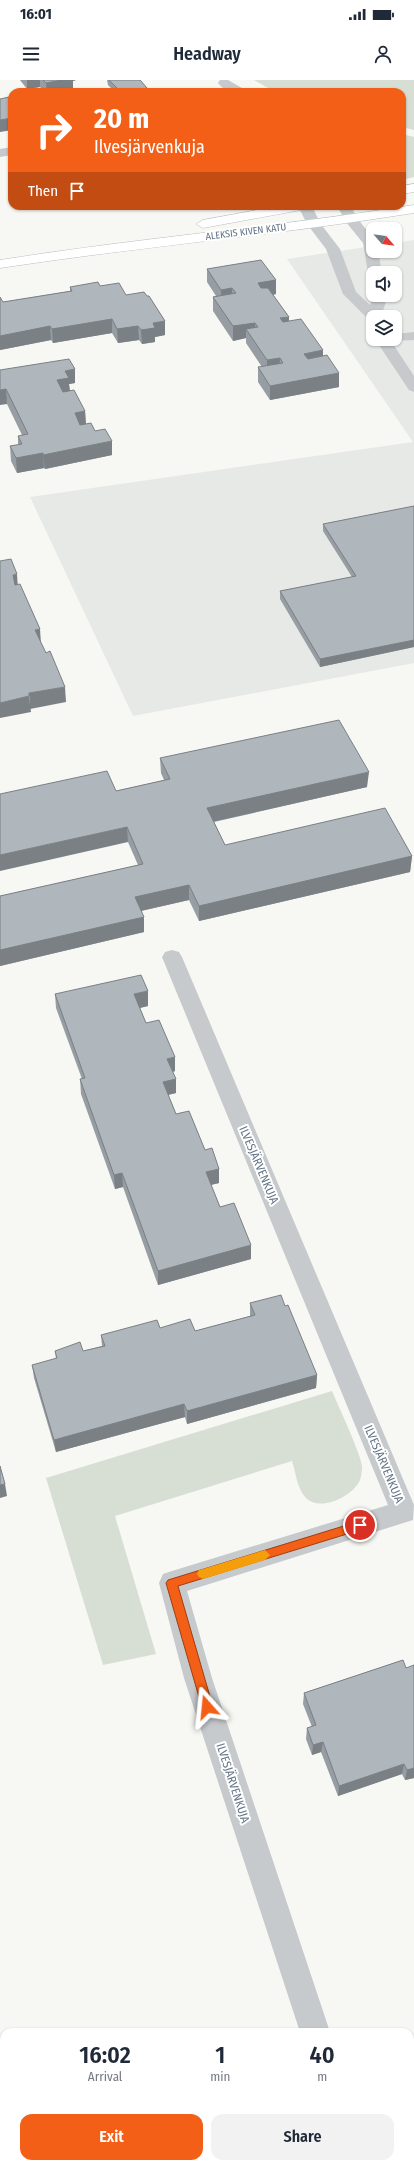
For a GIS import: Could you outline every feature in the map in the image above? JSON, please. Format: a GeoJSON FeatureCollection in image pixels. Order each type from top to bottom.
{"type":"FeatureCollection","features":[{"type":"Feature","properties":{"kind":"main road","name":"ALEKSIS KIVEN KATU"},"geometry":{"type":"LineString","coordinates":[[0,264],[77,252],[314,224],[414,209]]}},
{"type":"Feature","properties":{"kind":"main road","name":"ALEKSIS KIVEN KATU"},"geometry":{"type":"LineString","coordinates":[[77,252],[203,223],[278,210]]}},
{"type":"Feature","properties":{"kind":"street"},"geometry":{"type":"LineString","coordinates":[[222,81],[230,88]]}},
{"type":"Feature","properties":{"kind":"street"},"geometry":{"type":"LineString","coordinates":[[222,81],[235,88]]}},
{"type":"Feature","properties":{"kind":"street"},"geometry":{"type":"LineString","coordinates":[[307,210],[314,224],[333,249],[350,294],[367,310]]}},
{"type":"Feature","properties":{"kind":"street"},"geometry":{"type":"LineString","coordinates":[[346,210],[351,219],[370,243],[374,266]]}},
{"type":"Feature","properties":{"kind":"street"},"geometry":{"type":"LineString","coordinates":[[402,337],[414,336]]}},
{"type":"Feature","properties":{"kind":"street"},"geometry":{"type":"LineString","coordinates":[[387,346],[414,386]]}},
{"type":"Feature","properties":{"kind":"street","name":"ILVESJÄRVENKUJA"},"geometry":{"type":"LineString","coordinates":[[172,957],[404,1512],[172,1583],[198,1678],[314,2028]]}},
{"type":"Feature","properties":{"kind":"shaded area"},"geometry":{"type":"Polygon","coordinates":[[[254,80],[414,80],[414,130],[406,128],[406,88],[268,88],[254,80]]]}},
{"type":"Feature","properties":{"kind":"shaded area"},"geometry":{"type":"Polygon","coordinates":[[[406,135],[414,137],[414,177],[406,179],[406,135]]]}},
{"type":"Feature","properties":{"kind":"shaded area"},"geometry":{"type":"Polygon","coordinates":[[[414,240],[414,663],[133,716],[30,497],[413,442],[287,259],[366,247],[366,258],[402,258],[402,242],[414,240]]]}},
{"type":"Feature","properties":{"kind":"shaded area"},"geometry":{"type":"Polygon","coordinates":[[[332,1391],[354,1443],[362,1467],[359,1482],[349,1493],[335,1501],[327,1503],[319,1504],[312,1502],[306,1498],[299,1486],[292,1461],[115,1516],[156,1654],[103,1665],[46,1478],[332,1391]]]}},
{"type":"Feature","properties":{"kind":"building"},"geometry":{"type":"Polygon","coordinates":[[[43,80],[62,80],[46,83],[43,80]]]}},
{"type":"Feature","properties":{"kind":"building"},"geometry":{"type":"Polygon","coordinates":[[[109,80],[140,80],[147,88],[117,88],[109,80]]]}},
{"type":"Feature","properties":{"kind":"building"},"geometry":{"type":"Polygon","coordinates":[[[8,97],[8,119],[0,120],[0,99],[8,97]]]}},
{"type":"Feature","properties":{"kind":"building"},"geometry":{"type":"Polygon","coordinates":[[[261,260],[276,280],[258,283],[261,288],[268,288],[289,317],[280,318],[283,322],[301,319],[323,350],[304,354],[308,359],[327,355],[339,373],[270,386],[258,367],[283,363],[280,358],[267,360],[246,329],[258,327],[255,323],[233,326],[213,297],[236,293],[232,288],[221,290],[207,269],[261,260]]]}},
{"type":"Feature","properties":{"kind":"building"},"geometry":{"type":"Polygon","coordinates":[[[98,282],[100,286],[119,283],[126,295],[144,292],[147,296],[149,296],[165,321],[153,323],[155,328],[141,330],[138,326],[117,329],[112,319],[52,329],[50,326],[0,336],[0,297],[3,302],[72,291],[70,287],[98,282]]]}},
{"type":"Feature","properties":{"kind":"building"},"geometry":{"type":"Polygon","coordinates":[[[69,359],[75,369],[65,371],[69,378],[57,380],[63,392],[74,390],[85,411],[75,413],[80,425],[91,423],[95,431],[105,429],[112,441],[43,455],[43,453],[16,458],[10,446],[22,444],[18,436],[28,434],[6,389],[0,390],[0,370],[69,359]]]}},
{"type":"Feature","properties":{"kind":"building"},"geometry":{"type":"Polygon","coordinates":[[[414,506],[414,640],[320,659],[280,591],[356,576],[323,524],[414,506]]]}},
{"type":"Feature","properties":{"kind":"building"},"geometry":{"type":"Polygon","coordinates":[[[11,559],[17,574],[13,575],[15,585],[20,584],[40,629],[35,630],[46,653],[50,651],[65,687],[29,693],[29,696],[0,703],[0,561],[11,559]]]}},
{"type":"Feature","properties":{"kind":"building"},"geometry":{"type":"Polygon","coordinates":[[[339,720],[369,772],[207,808],[225,845],[385,808],[412,856],[199,906],[189,885],[135,897],[144,917],[0,950],[0,896],[143,864],[127,827],[0,855],[0,794],[107,771],[116,791],[170,779],[160,758],[339,720]]]}},
{"type":"Feature","properties":{"kind":"building"},"geometry":{"type":"Polygon","coordinates":[[[141,975],[148,991],[134,994],[146,1023],[159,1020],[175,1057],[167,1059],[176,1079],[163,1082],[176,1114],[189,1111],[205,1150],[212,1148],[219,1169],[206,1172],[220,1207],[234,1203],[251,1245],[158,1271],[122,1173],[114,1175],[80,1079],[85,1078],[55,994],[141,975]]]}},
{"type":"Feature","properties":{"kind":"building"},"geometry":{"type":"Polygon","coordinates":[[[281,1295],[285,1306],[288,1305],[317,1375],[187,1411],[184,1404],[54,1440],[32,1365],[57,1358],[55,1351],[80,1342],[83,1351],[105,1346],[101,1335],[157,1320],[160,1328],[190,1319],[195,1331],[255,1315],[250,1303],[281,1295]]]}},
{"type":"Feature","properties":{"kind":"building"},"geometry":{"type":"Polygon","coordinates":[[[0,1466],[5,1484],[0,1485],[0,1466]]]}},
{"type":"Feature","properties":{"kind":"building"},"geometry":{"type":"Polygon","coordinates":[[[403,1660],[406,1668],[414,1665],[414,1768],[407,1770],[404,1764],[339,1786],[323,1742],[313,1745],[307,1728],[316,1725],[304,1693],[403,1660]]]}},
{"type":"Feature","properties":{"kind":"slow traffic"},"geometry":{"type":"LineString","coordinates":[[203,1574],[265,1555]]}},
{"type":"Feature","properties":{"kind":"route"},"geometry":{"type":"LineString","coordinates":[[207,1707],[172,1583],[360,1525]]}}]}
